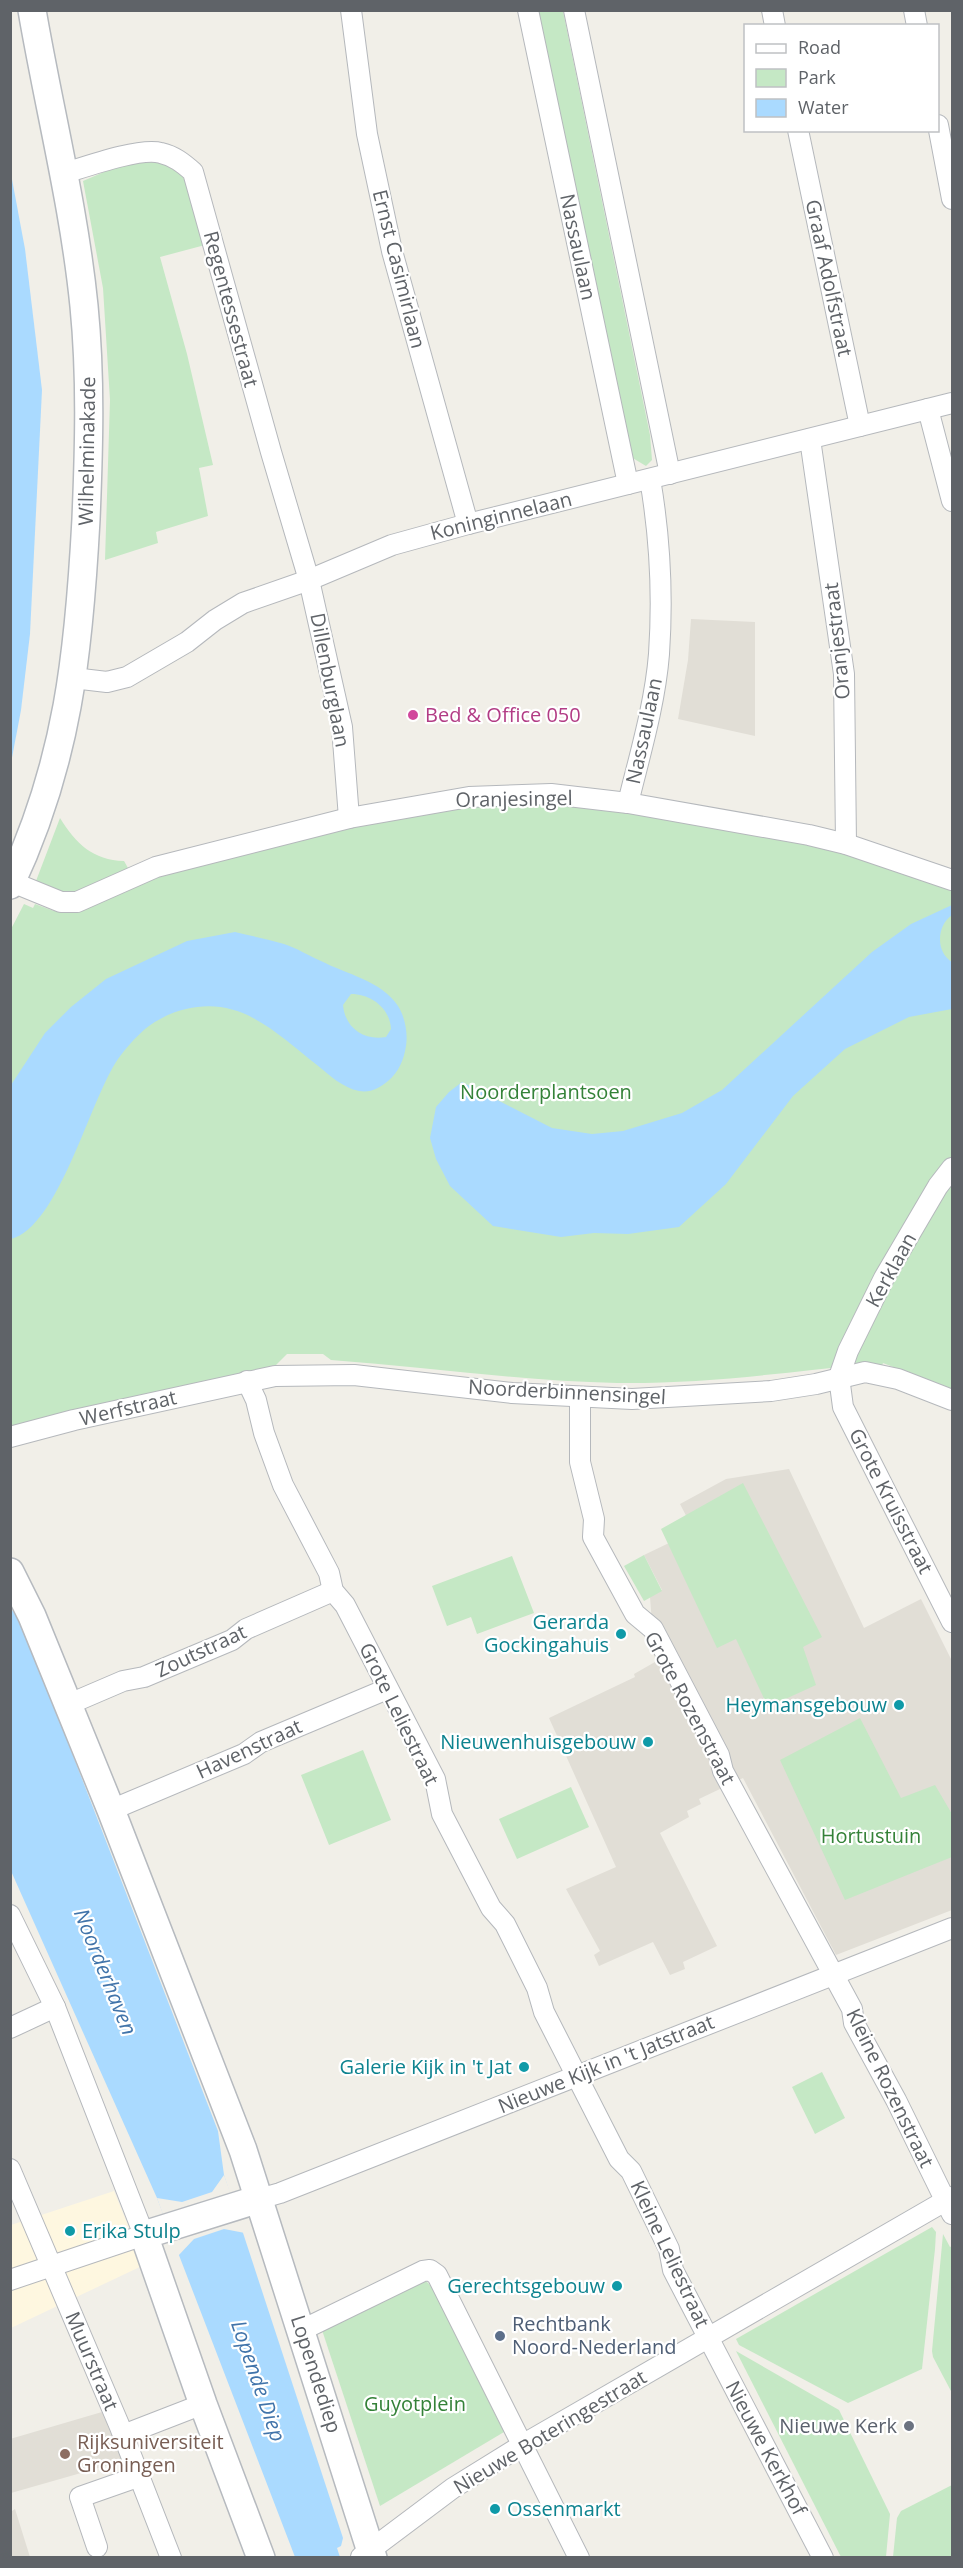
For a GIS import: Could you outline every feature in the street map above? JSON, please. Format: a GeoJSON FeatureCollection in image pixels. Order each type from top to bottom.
{"type":"FeatureCollection","features":[{"type":"Feature","properties":{"kind":"street","name":"Wilhelminakade"},"geometry":{"type":"LineString","coordinates":[[11,883],[46,798],[62,738],[73,678],[90,442],[89,372],[78,259],[32,10]]}},
{"type":"Feature","properties":{"kind":"street","name":"Ernst Casimirlaan"},"geometry":{"type":"LineString","coordinates":[[351,10],[367,134],[392,251],[468,524]]}},
{"type":"Feature","properties":{"kind":"street","name":"Nassaulaan"},"geometry":{"type":"LineString","coordinates":[[528,10],[628,484]]}},
{"type":"Feature","properties":{"kind":"street"},"geometry":{"type":"LineString","coordinates":[[574,10],[670,474]]}},
{"type":"Feature","properties":{"kind":"street"},"geometry":{"type":"LineString","coordinates":[[939,130],[952,199]]}},
{"type":"Feature","properties":{"kind":"street","name":"Graaf Adolfstraat"},"geometry":{"type":"LineString","coordinates":[[798,132],[860,426]]}},
{"type":"Feature","properties":{"kind":"street","name":"Regentessestraat"},"geometry":{"type":"LineString","coordinates":[[62,174],[142,152],[160,152],[180,160],[193,172],[309,580]]}},
{"type":"Feature","properties":{"kind":"street","name":"Koninginnelaan"},"geometry":{"type":"LineString","coordinates":[[73,678],[108,682],[127,677],[187,642],[215,620],[243,603],[309,580],[392,545],[952,403]]}},
{"type":"Feature","properties":{"kind":"street"},"geometry":{"type":"LineString","coordinates":[[928,409],[952,501]]}},
{"type":"Feature","properties":{"kind":"street","name":"Oranjestraat"},"geometry":{"type":"LineString","coordinates":[[810,439],[844,674],[846,844]]}},
{"type":"Feature","properties":{"kind":"street","name":"Nassaulaan"},"geometry":{"type":"LineString","coordinates":[[628,803],[648,722],[659,656],[662,587],[650,479]]}},
{"type":"Feature","properties":{"kind":"street","name":"Dillenburglaan"},"geometry":{"type":"LineString","coordinates":[[309,580],[342,727],[349,818]]}},
{"type":"Feature","properties":{"kind":"street","name":"Oranjesingel"},"geometry":{"type":"LineString","coordinates":[[11,883],[61,902],[77,902],[156,867],[349,818],[469,797],[551,794],[628,803],[846,844],[952,880]]}},
{"type":"Feature","properties":{"kind":"street","name":"Kerklaan"},"geometry":{"type":"LineString","coordinates":[[838,1377],[848,1351],[884,1278],[938,1186],[952,1168]]}},
{"type":"Feature","properties":{"kind":"street","name":"Noorderbinnensingel"},"geometry":{"type":"LineString","coordinates":[[247,1381],[275,1376],[354,1375],[512,1393],[580,1397],[682,1398],[771,1391],[816,1384],[865,1372],[898,1379],[952,1400]]}},
{"type":"Feature","properties":{"kind":"street","name":"Grote Kruisstraat"},"geometry":{"type":"LineString","coordinates":[[838,1377],[843,1407],[952,1622]]}},
{"type":"Feature","properties":{"kind":"street","name":"Werfstraat"},"geometry":{"type":"LineString","coordinates":[[10,1437],[247,1381]]}},
{"type":"Feature","properties":{"kind":"street","name":"Grote Leliestraat"},"geometry":{"type":"LineString","coordinates":[[247,1381],[256,1400],[273,1460],[329,1573],[333,1591],[345,1605],[435,1779],[442,1814],[491,1908],[505,1924],[537,1988],[544,2012],[576,2076]]}},
{"type":"Feature","properties":{"kind":"street","name":"Grote Rozenstraat"},"geometry":{"type":"LineString","coordinates":[[580,1397],[580,1462],[594,1519],[593,1537],[635,1614],[653,1629],[719,1755],[723,1771],[832,1976]]}},
{"type":"Feature","properties":{"kind":"street"},"geometry":{"type":"LineString","coordinates":[[10,1572],[32,1616],[111,1810],[243,2150],[247,2202],[10,2280]]}},
{"type":"Feature","properties":{"kind":"street","name":"Zoutstraat"},"geometry":{"type":"LineString","coordinates":[[67,1705],[123,1681],[144,1677],[232,1640],[246,1629],[333,1591]]}},
{"type":"Feature","properties":{"kind":"street","name":"Havenstraat"},"geometry":{"type":"LineString","coordinates":[[111,1810],[244,1754],[261,1742],[387,1689]]}},
{"type":"Feature","properties":{"kind":"street"},"geometry":{"type":"LineString","coordinates":[[10,1915],[56,2007],[156,2231],[203,2404],[261,2558]]}},
{"type":"Feature","properties":{"kind":"street","name":"Nieuwe Kijk in 't Jatstraat"},"geometry":{"type":"LineString","coordinates":[[247,2202],[280,2193],[952,1928]]}},
{"type":"Feature","properties":{"kind":"street","name":"Kleine Rozenstraat"},"geometry":{"type":"LineString","coordinates":[[832,1976],[852,2009],[854,2023],[950,2204]]}},
{"type":"Feature","properties":{"kind":"street"},"geometry":{"type":"LineString","coordinates":[[10,2028],[56,2007]]}},
{"type":"Feature","properties":{"kind":"street","name":"Kleine Leliestraat"},"geometry":{"type":"LineString","coordinates":[[576,2076],[619,2159],[632,2171],[669,2249],[673,2270],[709,2339]]}},
{"type":"Feature","properties":{"kind":"street","name":"Muurstraat"},"geometry":{"type":"LineString","coordinates":[[10,2169],[140,2476],[171,2558]]}},
{"type":"Feature","properties":{"kind":"street","name":"Lopendediep"},"geometry":{"type":"LineString","coordinates":[[247,2202],[302,2330],[368,2555]]}},
{"type":"Feature","properties":{"kind":"street","name":"Nieuwe Boteringestraat"},"geometry":{"type":"LineString","coordinates":[[368,2555],[453,2488],[524,2444],[709,2339],[739,2319],[950,2204]]}},
{"type":"Feature","properties":{"kind":"street"},"geometry":{"type":"LineString","coordinates":[[302,2330],[423,2271],[430,2270],[437,2275],[524,2444],[579,2558]]}},
{"type":"Feature","properties":{"kind":"street","name":"Nieuwe Kerkhof"},"geometry":{"type":"LineString","coordinates":[[709,2339],[823,2558]]}},
{"type":"Feature","properties":{"kind":"street"},"geometry":{"type":"LineString","coordinates":[[123,2435],[203,2404]]}},
{"type":"Feature","properties":{"kind":"street"},"geometry":{"type":"LineString","coordinates":[[97,2547],[80,2497],[140,2476]]}},
{"type":"Feature","properties":{"kind":"shaded area"},"geometry":{"type":"Polygon","coordinates":[[[691,619],[755,622],[755,736],[678,719],[688,660],[691,619]]]}},
{"type":"Feature","properties":{"kind":"shaded area"},"geometry":{"type":"Polygon","coordinates":[[[789,1469],[864,1628],[921,1599],[952,1661],[952,1910],[836,1955],[743,1778],[699,1799],[701,1804],[687,1811],[689,1817],[660,1833],[717,1946],[683,1962],[685,1969],[670,1975],[653,1942],[599,1966],[594,1955],[600,1951],[566,1889],[616,1867],[549,1718],[635,1677],[634,1674],[655,1662],[650,1597],[662,1590],[644,1555],[694,1531],[680,1504],[726,1479],[789,1469]]]}},
{"type":"Feature","properties":{"kind":"shaded area"},"geometry":{"type":"Polygon","coordinates":[[[114,2191],[144,2265],[11,2328],[11,2225],[114,2191]]]}},
{"type":"Feature","properties":{"kind":"shaded area","name":"Rijksuniversiteit Groningen"},"geometry":{"type":"Polygon","coordinates":[[[102,2412],[123,2461],[11,2493],[10,2439],[102,2412]]]}},
{"type":"Feature","properties":{"kind":"shaded area"},"geometry":{"type":"Polygon","coordinates":[[[10,2508],[12,2511],[15,2509],[30,2557],[11,2557],[10,2508]]]}},
{"type":"Feature","properties":{"kind":"green space"},"geometry":{"type":"Polygon","coordinates":[[[534,11],[563,11],[650,435],[652,460],[646,466],[631,457],[534,11]]]}},
{"type":"Feature","properties":{"kind":"green space"},"geometry":{"type":"Polygon","coordinates":[[[132,160],[161,161],[177,169],[188,188],[205,245],[160,257],[187,354],[213,465],[199,468],[208,516],[156,532],[158,543],[105,560],[110,400],[103,288],[83,181],[132,160]]]}},
{"type":"Feature","properties":{"kind":"green space","name":"Noorderplantsoen"},"geometry":{"type":"Polygon","coordinates":[[[530,803],[619,810],[715,825],[842,852],[952,888],[952,1390],[883,1363],[881,1368],[867,1364],[711,1380],[617,1383],[509,1377],[331,1360],[323,1354],[287,1354],[270,1371],[11,1429],[10,931],[24,904],[33,908],[35,904],[54,911],[71,912],[148,879],[197,864],[356,826],[456,808],[530,803]]]}},
{"type":"Feature","properties":{"kind":"green space"},"geometry":{"type":"Polygon","coordinates":[[[60,818],[72,836],[86,849],[103,858],[124,861],[128,868],[74,894],[63,894],[36,881],[60,818]]]}},
{"type":"Feature","properties":{"kind":"green space"},"geometry":{"type":"Polygon","coordinates":[[[743,1483],[822,1637],[803,1647],[816,1685],[768,1707],[736,1639],[717,1648],[661,1529],[743,1483]]]}},
{"type":"Feature","properties":{"kind":"green space"},"geometry":{"type":"Polygon","coordinates":[[[644,1555],[662,1591],[644,1601],[624,1566],[644,1555]]]}},
{"type":"Feature","properties":{"kind":"green space"},"geometry":{"type":"Polygon","coordinates":[[[512,1556],[534,1613],[477,1634],[471,1617],[447,1626],[432,1586],[512,1556]]]}},
{"type":"Feature","properties":{"kind":"green space","name":"Hortustuin"},"geometry":{"type":"Polygon","coordinates":[[[860,1718],[901,1798],[935,1785],[952,1814],[952,1857],[845,1900],[780,1760],[860,1718]]]}},
{"type":"Feature","properties":{"kind":"green space"},"geometry":{"type":"Polygon","coordinates":[[[363,1750],[391,1820],[329,1845],[301,1775],[363,1750]]]}},
{"type":"Feature","properties":{"kind":"green space"},"geometry":{"type":"Polygon","coordinates":[[[571,1787],[589,1827],[517,1859],[499,1819],[571,1787]]]}},
{"type":"Feature","properties":{"kind":"green space"},"geometry":{"type":"Polygon","coordinates":[[[822,2072],[845,2118],[815,2134],[792,2087],[822,2072]]]}},
{"type":"Feature","properties":{"kind":"green space"},"geometry":{"type":"Polygon","coordinates":[[[932,2227],[936,2232],[935,2249],[922,2369],[848,2403],[739,2345],[736,2339],[932,2227]]]}},
{"type":"Feature","properties":{"kind":"green space"},"geometry":{"type":"Polygon","coordinates":[[[943,2234],[950,2247],[952,2246],[952,2393],[932,2351],[943,2234]]]}},
{"type":"Feature","properties":{"kind":"green space","name":"Guyotplein"},"geometry":{"type":"Polygon","coordinates":[[[426,2281],[431,2286],[504,2432],[380,2506],[322,2330],[426,2281]]]}},
{"type":"Feature","properties":{"kind":"green space"},"geometry":{"type":"Polygon","coordinates":[[[736,2351],[839,2410],[890,2514],[886,2557],[841,2557],[736,2351]]]}},
{"type":"Feature","properties":{"kind":"green space"},"geometry":{"type":"Polygon","coordinates":[[[952,2485],[952,2557],[893,2557],[897,2518],[901,2511],[952,2485]]]}},
{"type":"Feature","properties":{"kind":"water"},"geometry":{"type":"Polygon","coordinates":[[[11,174],[25,249],[42,390],[30,634],[21,710],[11,763],[11,174]]]}},
{"type":"Feature","properties":{"kind":"water"},"geometry":{"type":"Polygon","coordinates":[[[952,905],[952,915],[943,925],[940,938],[943,952],[952,962],[952,1009],[909,1017],[845,1049],[793,1096],[726,1184],[679,1227],[628,1234],[594,1233],[561,1237],[493,1226],[450,1186],[436,1159],[430,1138],[436,1107],[449,1092],[462,1082],[552,1128],[592,1134],[623,1131],[682,1113],[722,1090],[872,952],[911,924],[952,905]]]}},
{"type":"Feature","properties":{"kind":"water"},"geometry":{"type":"Polygon","coordinates":[[[235,932],[278,942],[383,990],[398,1006],[404,1020],[406,1046],[398,1069],[388,1081],[378,1088],[371,1091],[359,1091],[336,1081],[272,1030],[241,1013],[206,1006],[170,1014],[145,1029],[118,1059],[107,1078],[59,1187],[44,1211],[28,1229],[11,1239],[11,1085],[45,1033],[71,1007],[106,979],[187,941],[235,932]],[[351,994],[343,1005],[347,1020],[363,1035],[386,1037],[391,1029],[390,1021],[383,1009],[372,1000],[351,994]]]}},
{"type":"Feature","properties":{"kind":"water"},"geometry":{"type":"Polygon","coordinates":[[[10,1608],[21,1621],[218,2131],[224,2175],[343,2538],[341,2546],[337,2548],[340,2557],[295,2557],[157,2198],[11,1871],[10,1608]]]}},
{"type":"Feature","properties":{"kind":"pier"},"geometry":{"type":"Polygon","coordinates":[[[224,2175],[245,2233],[224,2229],[194,2239],[178,2256],[157,2198],[182,2202],[212,2192],[224,2175]]]}},
{"type":"Feature","properties":{"kind":"place","name":"Bed & Office 050"},"geometry":{"type":"Point","coordinates":[413,715]}},
{"type":"Feature","properties":{"kind":"place","name":"Gerarda Gockingahuis"},"geometry":{"type":"Point","coordinates":[621,1634]}},
{"type":"Feature","properties":{"kind":"place","name":"Heymansgebouw"},"geometry":{"type":"Point","coordinates":[899,1705]}},
{"type":"Feature","properties":{"kind":"place","name":"Nieuwenhuisgebouw"},"geometry":{"type":"Point","coordinates":[648,1742]}},
{"type":"Feature","properties":{"kind":"place","name":"Galerie Kijk in 't Jat"},"geometry":{"type":"Point","coordinates":[524,2067]}},
{"type":"Feature","properties":{"kind":"place","name":"Erika Stulp"},"geometry":{"type":"Point","coordinates":[70,2231]}},
{"type":"Feature","properties":{"kind":"place","name":"Gerechtsgebouw"},"geometry":{"type":"Point","coordinates":[617,2286]}},
{"type":"Feature","properties":{"kind":"place","name":"Rechtbank Noord-Nederland"},"geometry":{"type":"Point","coordinates":[500,2336]}},
{"type":"Feature","properties":{"kind":"place","name":"Nieuwe Kerk"},"geometry":{"type":"Point","coordinates":[909,2426]}},
{"type":"Feature","properties":{"kind":"place","name":"Rijksuniversiteit Groningen"},"geometry":{"type":"Point","coordinates":[65,2454]}},
{"type":"Feature","properties":{"kind":"place","name":"Ossenmarkt"},"geometry":{"type":"Point","coordinates":[495,2509]}},
{"type":"Feature","properties":{"kind":"water label","name":"Noorderhaven"},"geometry":{"type":"Point","coordinates":[105,1972]}},
{"type":"Feature","properties":{"kind":"water label","name":"Lopende Diep"},"geometry":{"type":"Point","coordinates":[258,2381]}}]}
